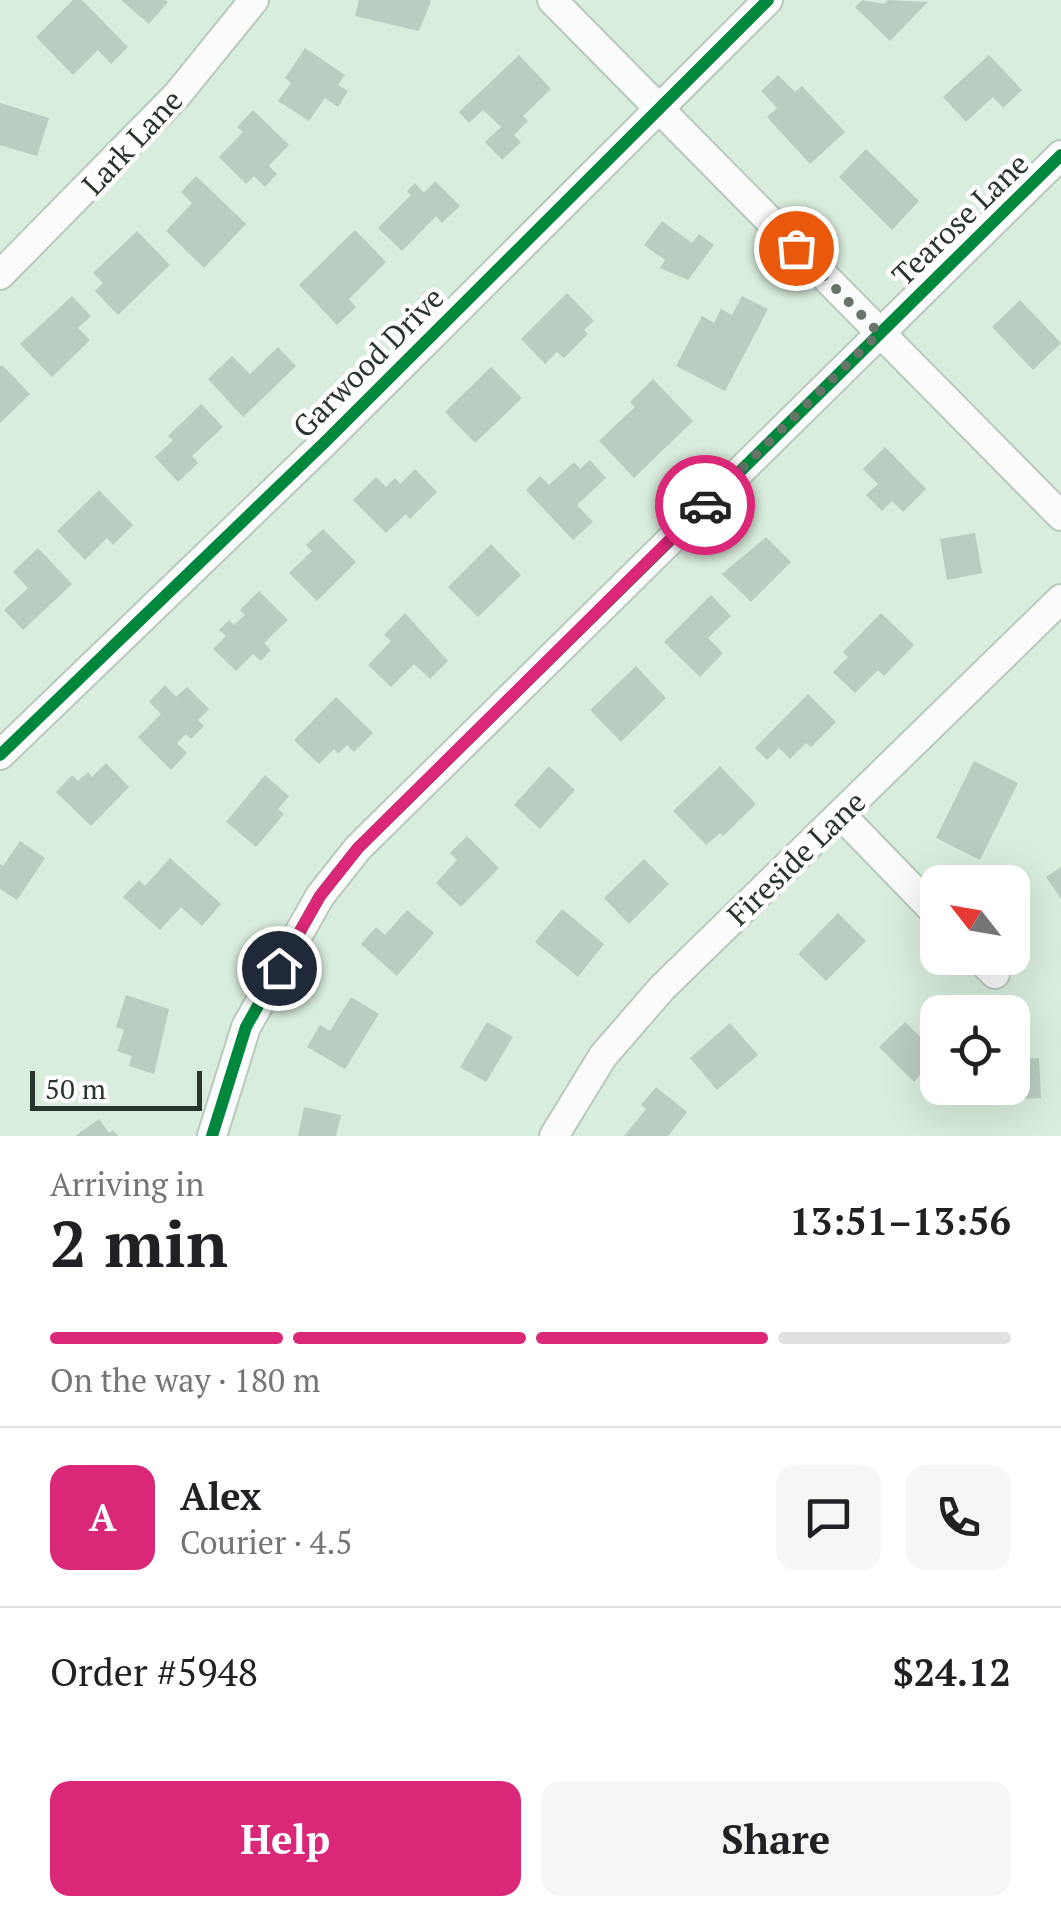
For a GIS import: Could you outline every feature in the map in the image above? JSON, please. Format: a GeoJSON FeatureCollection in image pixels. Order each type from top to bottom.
{"type":"FeatureCollection","features":[{"type":"Feature","properties":{"kind":"street","name":"Lark Lane"},"geometry":{"type":"LineString","coordinates":[[3,268],[177,95],[254,0]]}},
{"type":"Feature","properties":{"kind":"street"},"geometry":{"type":"LineString","coordinates":[[552,0],[1061,516]]}},
{"type":"Feature","properties":{"kind":"street","name":"Garwood Drive"},"geometry":{"type":"LineString","coordinates":[[0,755],[325,442],[768,0]]}},
{"type":"Feature","properties":{"kind":"street","name":"Tearose Lane"},"geometry":{"type":"LineString","coordinates":[[212,1136],[246,1027],[320,896],[358,848],[1061,155]]}},
{"type":"Feature","properties":{"kind":"street","name":"Fireside Lane"},"geometry":{"type":"LineString","coordinates":[[554,1136],[602,1056],[662,988],[1061,598]]}},
{"type":"Feature","properties":{"kind":"street"},"geometry":{"type":"LineString","coordinates":[[840,815],[920,896]]}},
{"type":"Feature","properties":{"kind":"building"},"geometry":{"type":"Polygon","coordinates":[[[73,0],[82,0],[128,47],[111,64],[98,50],[73,75],[36,37],[73,0]]]}},
{"type":"Feature","properties":{"kind":"building"},"geometry":{"type":"Polygon","coordinates":[[[121,0],[166,0],[168,2],[149,24],[121,0]]]}},
{"type":"Feature","properties":{"kind":"building"},"geometry":{"type":"Polygon","coordinates":[[[359,0],[431,1],[419,31],[355,16],[359,0]]]}},
{"type":"Feature","properties":{"kind":"building"},"geometry":{"type":"Polygon","coordinates":[[[862,0],[884,4],[888,0],[928,2],[890,41],[855,7],[862,0]]]}},
{"type":"Feature","properties":{"kind":"building"},"geometry":{"type":"Polygon","coordinates":[[[305,48],[345,75],[338,85],[348,91],[338,107],[325,98],[309,121],[278,101],[291,83],[285,78],[305,48]]]}},
{"type":"Feature","properties":{"kind":"building"},"geometry":{"type":"Polygon","coordinates":[[[519,55],[551,89],[523,116],[528,121],[514,135],[521,142],[502,160],[485,142],[501,127],[483,110],[469,123],[459,112],[519,55]]]}},
{"type":"Feature","properties":{"kind":"building"},"geometry":{"type":"Polygon","coordinates":[[[989,55],[1022,90],[1003,108],[993,97],[966,122],[943,97],[989,55]]]}},
{"type":"Feature","properties":{"kind":"building"},"geometry":{"type":"Polygon","coordinates":[[[778,75],[795,92],[802,86],[845,132],[810,164],[767,117],[777,108],[761,91],[778,75]]]}},
{"type":"Feature","properties":{"kind":"building"},"geometry":{"type":"Polygon","coordinates":[[[0,103],[49,118],[37,156],[0,145],[0,103]]]}},
{"type":"Feature","properties":{"kind":"building"},"geometry":{"type":"Polygon","coordinates":[[[253,110],[289,145],[269,166],[277,174],[265,187],[254,176],[246,184],[219,157],[243,132],[237,127],[253,110]]]}},
{"type":"Feature","properties":{"kind":"building"},"geometry":{"type":"Polygon","coordinates":[[[866,149],[919,201],[892,230],[839,177],[866,149]]]}},
{"type":"Feature","properties":{"kind":"building"},"geometry":{"type":"Polygon","coordinates":[[[196,176],[246,224],[204,268],[166,231],[192,203],[181,192],[196,176]]]}},
{"type":"Feature","properties":{"kind":"building"},"geometry":{"type":"Polygon","coordinates":[[[435,181],[460,206],[442,223],[436,216],[402,251],[378,228],[411,195],[407,191],[415,183],[424,193],[435,181]]]}},
{"type":"Feature","properties":{"kind":"building"},"geometry":{"type":"Polygon","coordinates":[[[662,221],[692,243],[699,234],[714,245],[688,280],[660,268],[665,260],[644,245],[662,221]]]}},
{"type":"Feature","properties":{"kind":"building"},"geometry":{"type":"Polygon","coordinates":[[[355,230],[386,262],[349,299],[356,307],[337,325],[299,285],[355,230]]]}},
{"type":"Feature","properties":{"kind":"building"},"geometry":{"type":"Polygon","coordinates":[[[137,231],[170,265],[118,315],[95,291],[103,283],[93,273],[137,231]]]}},
{"type":"Feature","properties":{"kind":"building"},"geometry":{"type":"Polygon","coordinates":[[[567,293],[594,321],[584,330],[588,334],[564,358],[557,352],[545,364],[521,339],[567,293]]]}},
{"type":"Feature","properties":{"kind":"building"},"geometry":{"type":"Polygon","coordinates":[[[72,296],[91,316],[78,328],[90,340],[52,377],[20,344],[72,296]]]}},
{"type":"Feature","properties":{"kind":"building"},"geometry":{"type":"Polygon","coordinates":[[[742,296],[768,309],[725,391],[676,366],[702,316],[714,323],[721,309],[732,315],[742,296]]]}},
{"type":"Feature","properties":{"kind":"building"},"geometry":{"type":"Polygon","coordinates":[[[1020,300],[1061,343],[1033,370],[992,327],[1020,300]]]}},
{"type":"Feature","properties":{"kind":"building"},"geometry":{"type":"Polygon","coordinates":[[[278,347],[296,366],[243,417],[208,379],[232,356],[250,374],[278,347]]]}},
{"type":"Feature","properties":{"kind":"building"},"geometry":{"type":"Polygon","coordinates":[[[0,367],[30,394],[0,423],[0,367]]]}},
{"type":"Feature","properties":{"kind":"building"},"geometry":{"type":"Polygon","coordinates":[[[491,367],[522,398],[475,443],[445,412],[491,367]]]}},
{"type":"Feature","properties":{"kind":"building"},"geometry":{"type":"Polygon","coordinates":[[[653,379],[693,421],[634,478],[599,441],[635,407],[630,402],[653,379]]]}},
{"type":"Feature","properties":{"kind":"building"},"geometry":{"type":"Polygon","coordinates":[[[201,404],[223,427],[192,456],[198,463],[178,482],[155,457],[173,440],[168,436],[201,404]]]}},
{"type":"Feature","properties":{"kind":"building"},"geometry":{"type":"Polygon","coordinates":[[[885,447],[926,489],[903,512],[892,501],[882,511],[866,495],[878,484],[863,469],[885,447]]]}},
{"type":"Feature","properties":{"kind":"building"},"geometry":{"type":"Polygon","coordinates":[[[590,460],[606,478],[577,505],[593,522],[573,540],[526,490],[540,476],[549,485],[574,462],[580,469],[590,460]]]}},
{"type":"Feature","properties":{"kind":"building"},"geometry":{"type":"Polygon","coordinates":[[[415,469],[437,492],[410,519],[406,514],[386,533],[353,500],[376,477],[386,487],[395,478],[400,484],[415,469]]]}},
{"type":"Feature","properties":{"kind":"building"},"geometry":{"type":"Polygon","coordinates":[[[99,490],[133,525],[113,545],[107,538],[85,560],[57,531],[99,490]]]}},
{"type":"Feature","properties":{"kind":"building"},"geometry":{"type":"Polygon","coordinates":[[[323,529],[356,562],[317,601],[289,573],[312,551],[306,545],[323,529]]]}},
{"type":"Feature","properties":{"kind":"building"},"geometry":{"type":"Polygon","coordinates":[[[975,533],[982,573],[947,580],[940,539],[975,533]]]}},
{"type":"Feature","properties":{"kind":"building"},"geometry":{"type":"Polygon","coordinates":[[[766,537],[791,562],[751,602],[722,574],[766,537]]]}},
{"type":"Feature","properties":{"kind":"building"},"geometry":{"type":"Polygon","coordinates":[[[491,544],[521,575],[478,617],[448,587],[491,544]]]}},
{"type":"Feature","properties":{"kind":"building"},"geometry":{"type":"Polygon","coordinates":[[[38,548],[72,584],[23,630],[4,610],[28,588],[13,572],[38,548]]]}},
{"type":"Feature","properties":{"kind":"building"},"geometry":{"type":"Polygon","coordinates":[[[259,591],[288,620],[264,643],[271,650],[261,661],[253,654],[236,671],[213,649],[226,636],[219,630],[229,620],[234,625],[245,615],[240,610],[259,591]]]}},
{"type":"Feature","properties":{"kind":"building"},"geometry":{"type":"Polygon","coordinates":[[[711,595],[731,616],[708,638],[723,653],[700,677],[664,642],[711,595]]]}},
{"type":"Feature","properties":{"kind":"building"},"geometry":{"type":"Polygon","coordinates":[[[405,613],[448,661],[430,679],[414,664],[391,687],[368,665],[391,641],[384,635],[405,613]]]}},
{"type":"Feature","properties":{"kind":"building"},"geometry":{"type":"Polygon","coordinates":[[[881,613],[914,645],[884,676],[878,670],[855,693],[833,672],[848,657],[843,652],[881,613]]]}},
{"type":"Feature","properties":{"kind":"building"},"geometry":{"type":"Polygon","coordinates":[[[636,666],[666,698],[621,742],[590,710],[636,666]]]}},
{"type":"Feature","properties":{"kind":"building"},"geometry":{"type":"Polygon","coordinates":[[[165,685],[176,697],[187,687],[209,709],[198,720],[204,726],[191,739],[186,734],[177,743],[187,753],[171,770],[138,737],[161,714],[149,702],[165,685]]]}},
{"type":"Feature","properties":{"kind":"building"},"geometry":{"type":"Polygon","coordinates":[[[808,694],[836,722],[811,747],[806,743],[790,759],[779,748],[767,760],[755,748],[808,694]]]}},
{"type":"Feature","properties":{"kind":"building"},"geometry":{"type":"Polygon","coordinates":[[[336,697],[373,733],[354,752],[347,745],[338,754],[334,749],[319,764],[294,740],[336,697]]]}},
{"type":"Feature","properties":{"kind":"building"},"geometry":{"type":"Polygon","coordinates":[[[974,761],[1018,783],[980,860],[936,838],[974,761]]]}},
{"type":"Feature","properties":{"kind":"building"},"geometry":{"type":"Polygon","coordinates":[[[106,763],[129,787],[91,826],[56,792],[72,775],[78,781],[88,772],[92,777],[106,763]]]}},
{"type":"Feature","properties":{"kind":"building"},"geometry":{"type":"Polygon","coordinates":[[[549,766],[575,790],[540,829],[514,805],[549,766]]]}},
{"type":"Feature","properties":{"kind":"building"},"geometry":{"type":"Polygon","coordinates":[[[720,766],[756,804],[723,836],[720,833],[706,845],[673,811],[720,766]]]}},
{"type":"Feature","properties":{"kind":"building"},"geometry":{"type":"Polygon","coordinates":[[[265,775],[289,796],[278,809],[284,814],[256,847],[226,822],[265,775]]]}},
{"type":"Feature","properties":{"kind":"building"},"geometry":{"type":"Polygon","coordinates":[[[467,836],[499,868],[461,907],[436,883],[457,860],[450,853],[467,836]]]}},
{"type":"Feature","properties":{"kind":"building"},"geometry":{"type":"Polygon","coordinates":[[[20,841],[45,858],[17,900],[0,889],[0,864],[3,866],[20,841]]]}},
{"type":"Feature","properties":{"kind":"building"},"geometry":{"type":"Polygon","coordinates":[[[170,858],[221,904],[202,926],[181,907],[160,930],[123,897],[139,880],[145,886],[170,858]]]}},
{"type":"Feature","properties":{"kind":"building"},"geometry":{"type":"Polygon","coordinates":[[[644,859],[669,884],[629,924],[604,898],[644,859]]]}},
{"type":"Feature","properties":{"kind":"building"},"geometry":{"type":"Polygon","coordinates":[[[1061,867],[1061,899],[1046,877],[1061,867]]]}},
{"type":"Feature","properties":{"kind":"building"},"geometry":{"type":"Polygon","coordinates":[[[562,909],[604,944],[578,977],[535,942],[562,909]]]}},
{"type":"Feature","properties":{"kind":"building"},"geometry":{"type":"Polygon","coordinates":[[[407,910],[434,933],[397,976],[361,944],[376,927],[385,935],[407,910]]]}},
{"type":"Feature","properties":{"kind":"building"},"geometry":{"type":"Polygon","coordinates":[[[838,913],[866,941],[826,981],[798,954],[838,913]]]}},
{"type":"Feature","properties":{"kind":"building"},"geometry":{"type":"Polygon","coordinates":[[[126,995],[169,1009],[154,1074],[129,1066],[132,1056],[117,1051],[124,1030],[116,1027],[126,995]]]}},
{"type":"Feature","properties":{"kind":"building"},"geometry":{"type":"Polygon","coordinates":[[[351,997],[379,1014],[345,1069],[307,1047],[320,1025],[330,1031],[351,997]]]}},
{"type":"Feature","properties":{"kind":"building"},"geometry":{"type":"Polygon","coordinates":[[[487,1022],[513,1037],[486,1082],[460,1067],[487,1022]]]}},
{"type":"Feature","properties":{"kind":"building"},"geometry":{"type":"Polygon","coordinates":[[[905,1022],[920,1037],[920,1075],[914,1082],[879,1047],[905,1022]]]}},
{"type":"Feature","properties":{"kind":"building"},"geometry":{"type":"Polygon","coordinates":[[[730,1023],[758,1055],[717,1090],[690,1058],[730,1023]]]}},
{"type":"Feature","properties":{"kind":"building"},"geometry":{"type":"Polygon","coordinates":[[[1030,1058],[1039,1058],[1041,1098],[1030,1099],[1030,1058]]]}},
{"type":"Feature","properties":{"kind":"building"},"geometry":{"type":"Polygon","coordinates":[[[656,1087],[687,1112],[668,1136],[624,1136],[646,1109],[641,1105],[656,1087]]]}},
{"type":"Feature","properties":{"kind":"building"},"geometry":{"type":"Polygon","coordinates":[[[304,1107],[341,1115],[336,1136],[298,1136],[304,1107]]]}},
{"type":"Feature","properties":{"kind":"building"},"geometry":{"type":"Polygon","coordinates":[[[99,1119],[109,1133],[113,1130],[118,1136],[75,1136],[99,1119]]]}},
{"type":"Feature","properties":{"kind":"cycle path"},"geometry":{"type":"LineString","coordinates":[[0,755],[325,442],[768,0]]}},
{"type":"Feature","properties":{"kind":"cycle path"},"geometry":{"type":"LineString","coordinates":[[212,1136],[246,1027],[320,896],[358,848],[1061,155]]}},
{"type":"Feature","properties":{"kind":"way so far"},"geometry":{"type":"LineString","coordinates":[[705,505],[879,333],[796,248]]}},
{"type":"Feature","properties":{"kind":"route"},"geometry":{"type":"LineString","coordinates":[[279,968],[320,896],[358,848],[705,505]]}}]}
